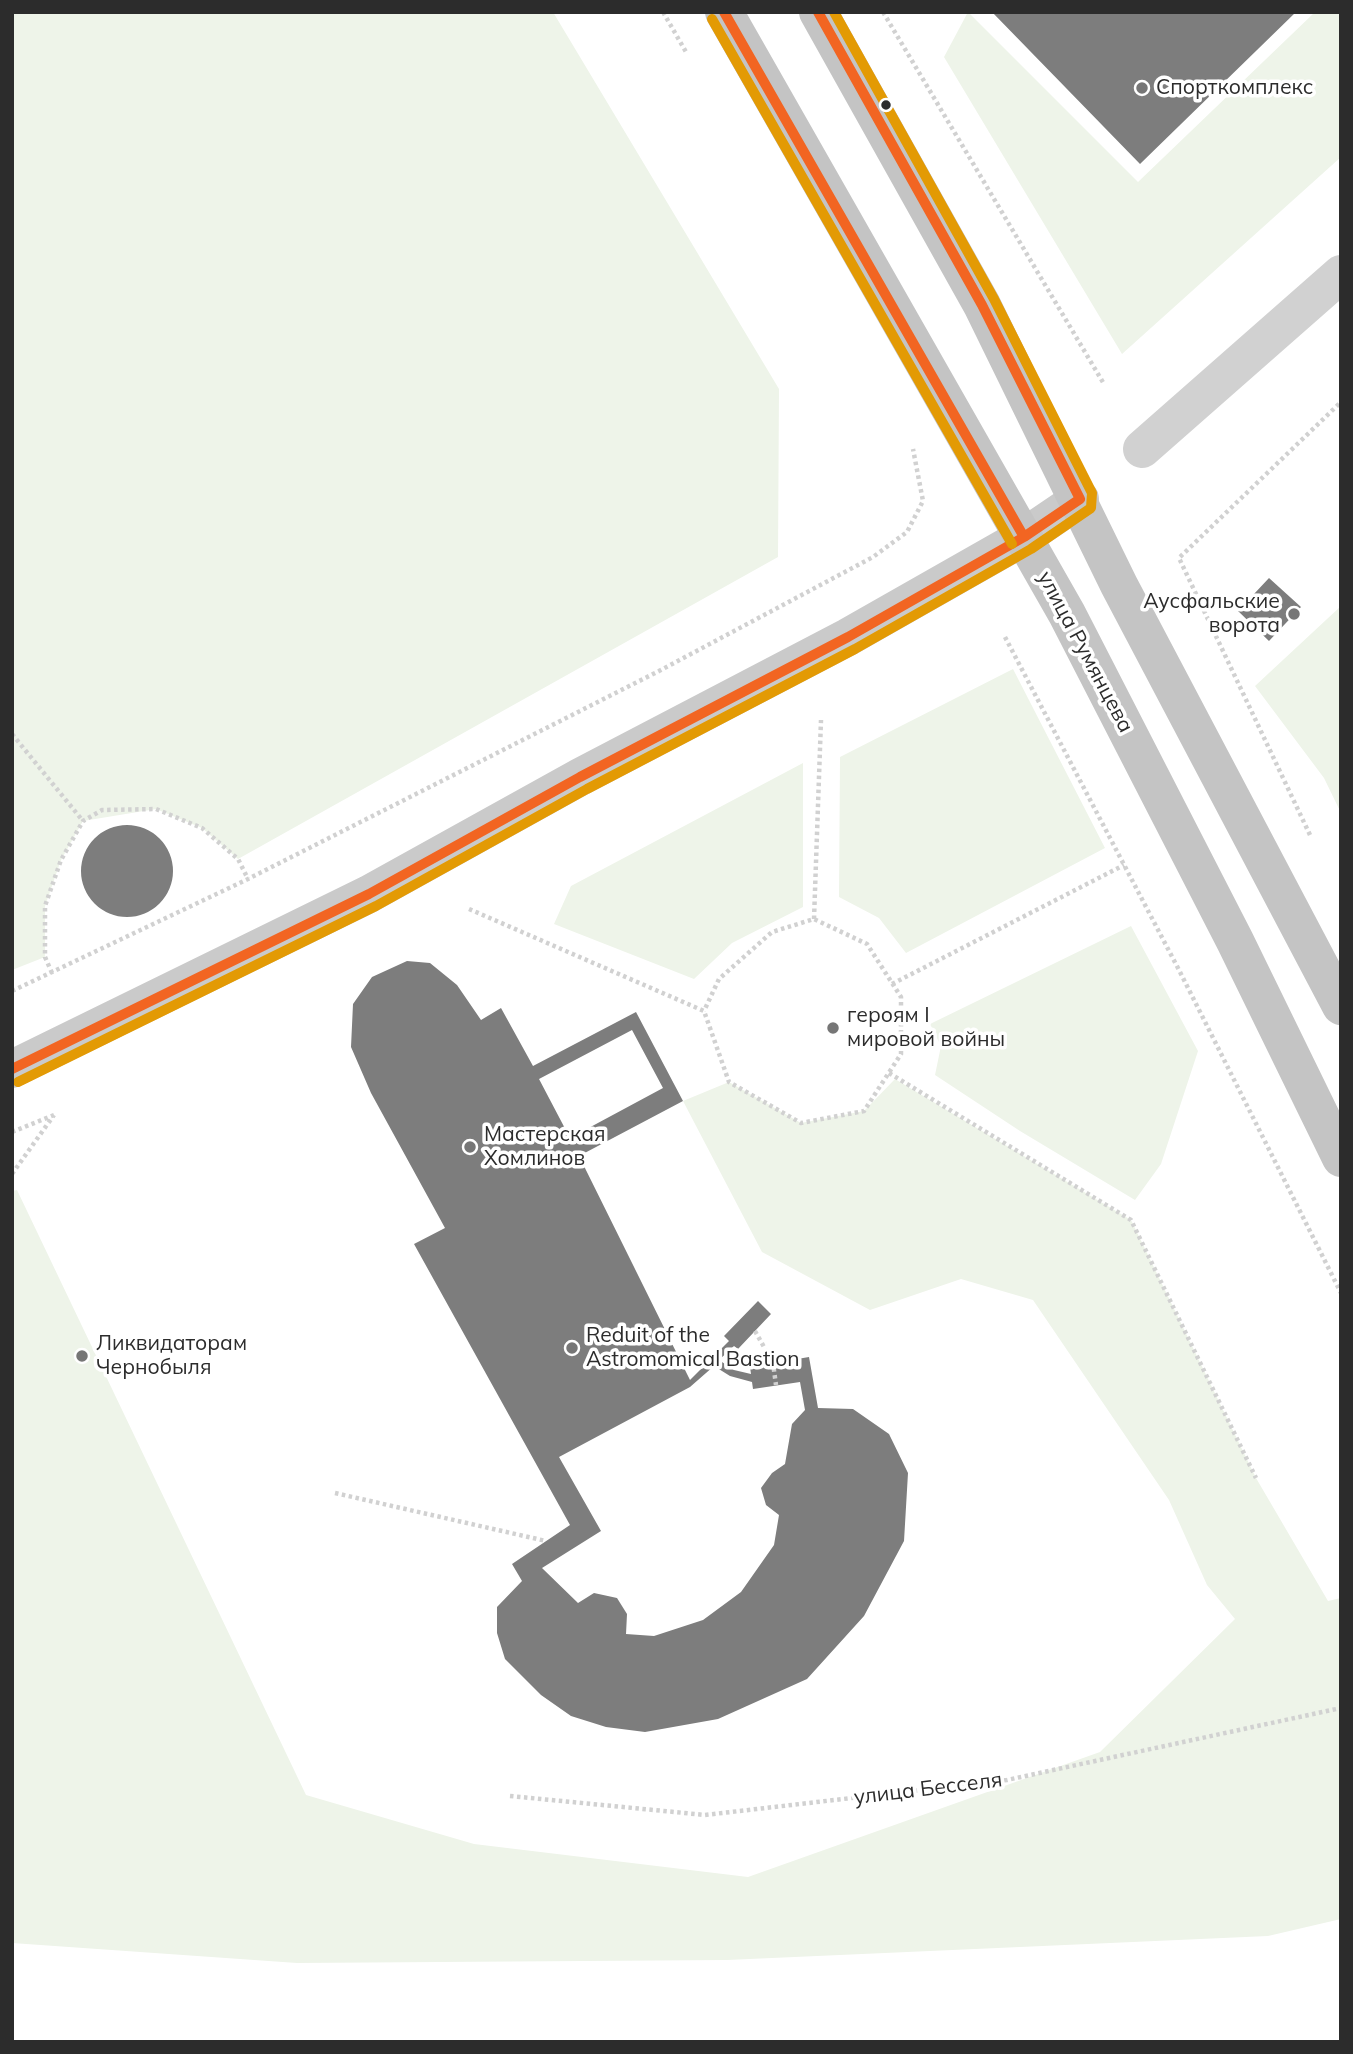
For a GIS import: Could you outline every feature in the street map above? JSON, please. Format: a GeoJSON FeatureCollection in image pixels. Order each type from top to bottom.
{"type":"FeatureCollection","features":[{"type":"Feature","properties":{"kind":"main road","name":"улица Румянцева"},"geometry":{"type":"LineString","coordinates":[[724,12],[1068,614],[1216,904],[1341,1158]]}},
{"type":"Feature","properties":{"kind":"main road"},"geometry":{"type":"LineString","coordinates":[[818,12],[982,305],[1080,499],[1119,584],[1341,1006]]}},
{"type":"Feature","properties":{"kind":"main road"},"geometry":{"type":"LineString","coordinates":[[12,1069],[369,894],[580,777],[848,637],[1024,537],[1080,499]]}},
{"type":"Feature","properties":{"kind":"street"},"geometry":{"type":"LineString","coordinates":[[1142,449],[1341,274]]}},
{"type":"Feature","properties":{"kind":"path"},"geometry":{"type":"LineString","coordinates":[[883,12],[1104,384]]}},
{"type":"Feature","properties":{"kind":"path"},"geometry":{"type":"LineString","coordinates":[[1312,838],[1179,558],[1341,402]]}},
{"type":"Feature","properties":{"kind":"path"},"geometry":{"type":"LineString","coordinates":[[12,991],[248,878],[659,671],[873,558],[907,532],[923,501],[914,449],[907,437]]}},
{"type":"Feature","properties":{"kind":"path"},"geometry":{"type":"LineString","coordinates":[[1005,637],[1341,1293]]}},
{"type":"Feature","properties":{"kind":"path"},"geometry":{"type":"LineString","coordinates":[[814,919],[821,720]]}},
{"type":"Feature","properties":{"kind":"path"},"geometry":{"type":"LineString","coordinates":[[12,734],[83,821]]}},
{"type":"Feature","properties":{"kind":"path"},"geometry":{"type":"LineString","coordinates":[[52,973],[45,957],[45,906],[61,860],[83,821],[102,810],[156,809],[202,828],[238,859],[248,878]]}},
{"type":"Feature","properties":{"kind":"path"},"geometry":{"type":"LineString","coordinates":[[892,984],[1124,865]]}},
{"type":"Feature","properties":{"kind":"path"},"geometry":{"type":"LineString","coordinates":[[469,909],[704,1011]]}},
{"type":"Feature","properties":{"kind":"path"},"geometry":{"type":"LineString","coordinates":[[814,919],[867,944],[892,984],[901,997],[901,1054],[864,1111],[801,1123],[729,1082],[704,1011],[719,979],[772,932],[814,919]]}},
{"type":"Feature","properties":{"kind":"path"},"geometry":{"type":"LineString","coordinates":[[889,1073],[1131,1220],[1256,1478]]}},
{"type":"Feature","properties":{"kind":"path"},"geometry":{"type":"LineString","coordinates":[[12,1132],[54,1115],[12,1174]]}},
{"type":"Feature","properties":{"kind":"path"},"geometry":{"type":"LineString","coordinates":[[755,1331],[773,1363],[776,1385]]}},
{"type":"Feature","properties":{"kind":"path"},"geometry":{"type":"LineString","coordinates":[[335,1493],[546,1541]]}},
{"type":"Feature","properties":{"kind":"path","name":"улица Бесселя"},"geometry":{"type":"LineString","coordinates":[[510,1796],[705,1815],[1007,1780],[1341,1707]]}},
{"type":"Feature","properties":{"kind":"shaded area"},"geometry":{"type":"Polygon","coordinates":[[[12,12],[553,12],[779,389],[778,557],[238,859],[202,828],[156,809],[83,821],[61,860],[45,906],[45,957],[12,970],[12,12]]]}},
{"type":"Feature","properties":{"kind":"shaded area"},"geometry":{"type":"Polygon","coordinates":[[[968,12],[1138,182],[1315,12],[1341,12],[1341,157],[1122,354],[944,57],[968,12]]]}},
{"type":"Feature","properties":{"kind":"shaded area"},"geometry":{"type":"Polygon","coordinates":[[[1341,606],[1341,813],[1324,778],[1255,686],[1341,606]]]}},
{"type":"Feature","properties":{"kind":"shaded area"},"geometry":{"type":"Polygon","coordinates":[[[1013,669],[1105,848],[906,953],[879,918],[839,897],[840,757],[1013,669]]]}},
{"type":"Feature","properties":{"kind":"shaded area"},"geometry":{"type":"Polygon","coordinates":[[[803,763],[803,907],[732,943],[694,979],[554,924],[571,886],[803,763]]]}},
{"type":"Feature","properties":{"kind":"shaded area"},"geometry":{"type":"Polygon","coordinates":[[[1131,926],[1198,1051],[1161,1164],[1135,1200],[1020,1131],[935,1075],[941,1046],[930,1024],[1131,926]]]}},
{"type":"Feature","properties":{"kind":"shaded area"},"geometry":{"type":"Polygon","coordinates":[[[895,1079],[1131,1220],[1256,1478],[1328,1601],[1341,1598],[1341,1919],[1268,1936],[727,1960],[297,1963],[12,1943],[12,1191],[17,1190],[306,1795],[474,1844],[748,1877],[1100,1752],[1235,1619],[1207,1585],[1169,1500],[1033,1300],[961,1279],[870,1310],[762,1252],[683,1101],[729,1082],[801,1123],[864,1111],[895,1079]]]}},
{"type":"Feature","properties":{"kind":"building","name":"Спорткомплекс"},"geometry":{"type":"Polygon","coordinates":[[[992,12],[1296,12],[1140,164],[992,12]]]}},
{"type":"Feature","properties":{"kind":"building"},"geometry":{"type":"Polygon","coordinates":[[[1269,578],[1301,607],[1269,641],[1238,611],[1269,578]]]}},
{"type":"Feature","properties":{"kind":"building"},"geometry":{"type":"Polygon","coordinates":[[[127,825],[145,828],[160,838],[170,853],[173,871],[170,889],[160,904],[145,914],[127,917],[109,914],[94,904],[84,889],[81,871],[84,853],[94,838],[109,828],[127,825]]]}},
{"type":"Feature","properties":{"kind":"building","name":"Reduit of the Astromomical Bastion"},"geometry":{"type":"Polygon","coordinates":[[[407,961],[430,963],[457,985],[481,1020],[501,1008],[533,1066],[636,1012],[683,1101],[579,1156],[690,1380],[729,1341],[724,1336],[758,1301],[771,1314],[738,1349],[734,1346],[719,1360],[734,1370],[751,1374],[750,1367],[809,1357],[818,1408],[853,1409],[889,1434],[908,1473],[904,1541],[864,1616],[807,1679],[718,1719],[645,1732],[606,1727],[571,1716],[541,1695],[505,1659],[497,1633],[497,1607],[522,1581],[512,1564],[570,1525],[414,1244],[445,1228],[371,1093],[351,1047],[353,1004],[372,977],[407,961]],[[632,1030],[539,1079],[570,1138],[663,1088],[632,1030]],[[714,1366],[690,1387],[559,1457],[601,1531],[542,1568],[578,1603],[594,1593],[617,1598],[627,1614],[626,1634],[654,1636],[703,1620],[741,1592],[774,1545],[779,1515],[766,1505],[761,1488],[772,1473],[785,1464],[792,1424],[805,1410],[800,1382],[753,1389],[752,1382],[730,1376],[714,1366]]]}},
{"type":"Feature","properties":{"kind":"transit line"},"geometry":{"type":"LineString","coordinates":[[724,12],[1024,537]]}},
{"type":"Feature","properties":{"kind":"transit line"},"geometry":{"type":"LineString","coordinates":[[12,1069],[369,894],[580,777],[848,637],[1024,537],[1080,499],[982,305],[818,12]]}},
{"type":"Feature","properties":{"kind":"transit line"},"geometry":{"type":"LineString","coordinates":[[18,1082],[376,906],[587,789],[855,649],[1031,549],[1091,508],[1092,493],[994,299],[834,12]]}},
{"type":"Feature","properties":{"kind":"transit line"},"geometry":{"type":"LineString","coordinates":[[712,19],[1012,544]]}},
{"type":"Feature","properties":{"kind":"place","name":"Спорткомплекс"},"geometry":{"type":"Point","coordinates":[1142,88]}},
{"type":"Feature","properties":{"kind":"place","name":"Аусфальские ворота"},"geometry":{"type":"Point","coordinates":[1294,614]}},
{"type":"Feature","properties":{"kind":"place","name":"героям I мировой войны"},"geometry":{"type":"Point","coordinates":[833,1028]}},
{"type":"Feature","properties":{"kind":"place","name":"Мастерская Хомлинов"},"geometry":{"type":"Point","coordinates":[470,1147]}},
{"type":"Feature","properties":{"kind":"place","name":"Reduit of the Astromomical Bastion"},"geometry":{"type":"Point","coordinates":[572,1348]}},
{"type":"Feature","properties":{"kind":"place","name":"Ликвидаторам Чернобыля"},"geometry":{"type":"Point","coordinates":[82,1356]}}]}
